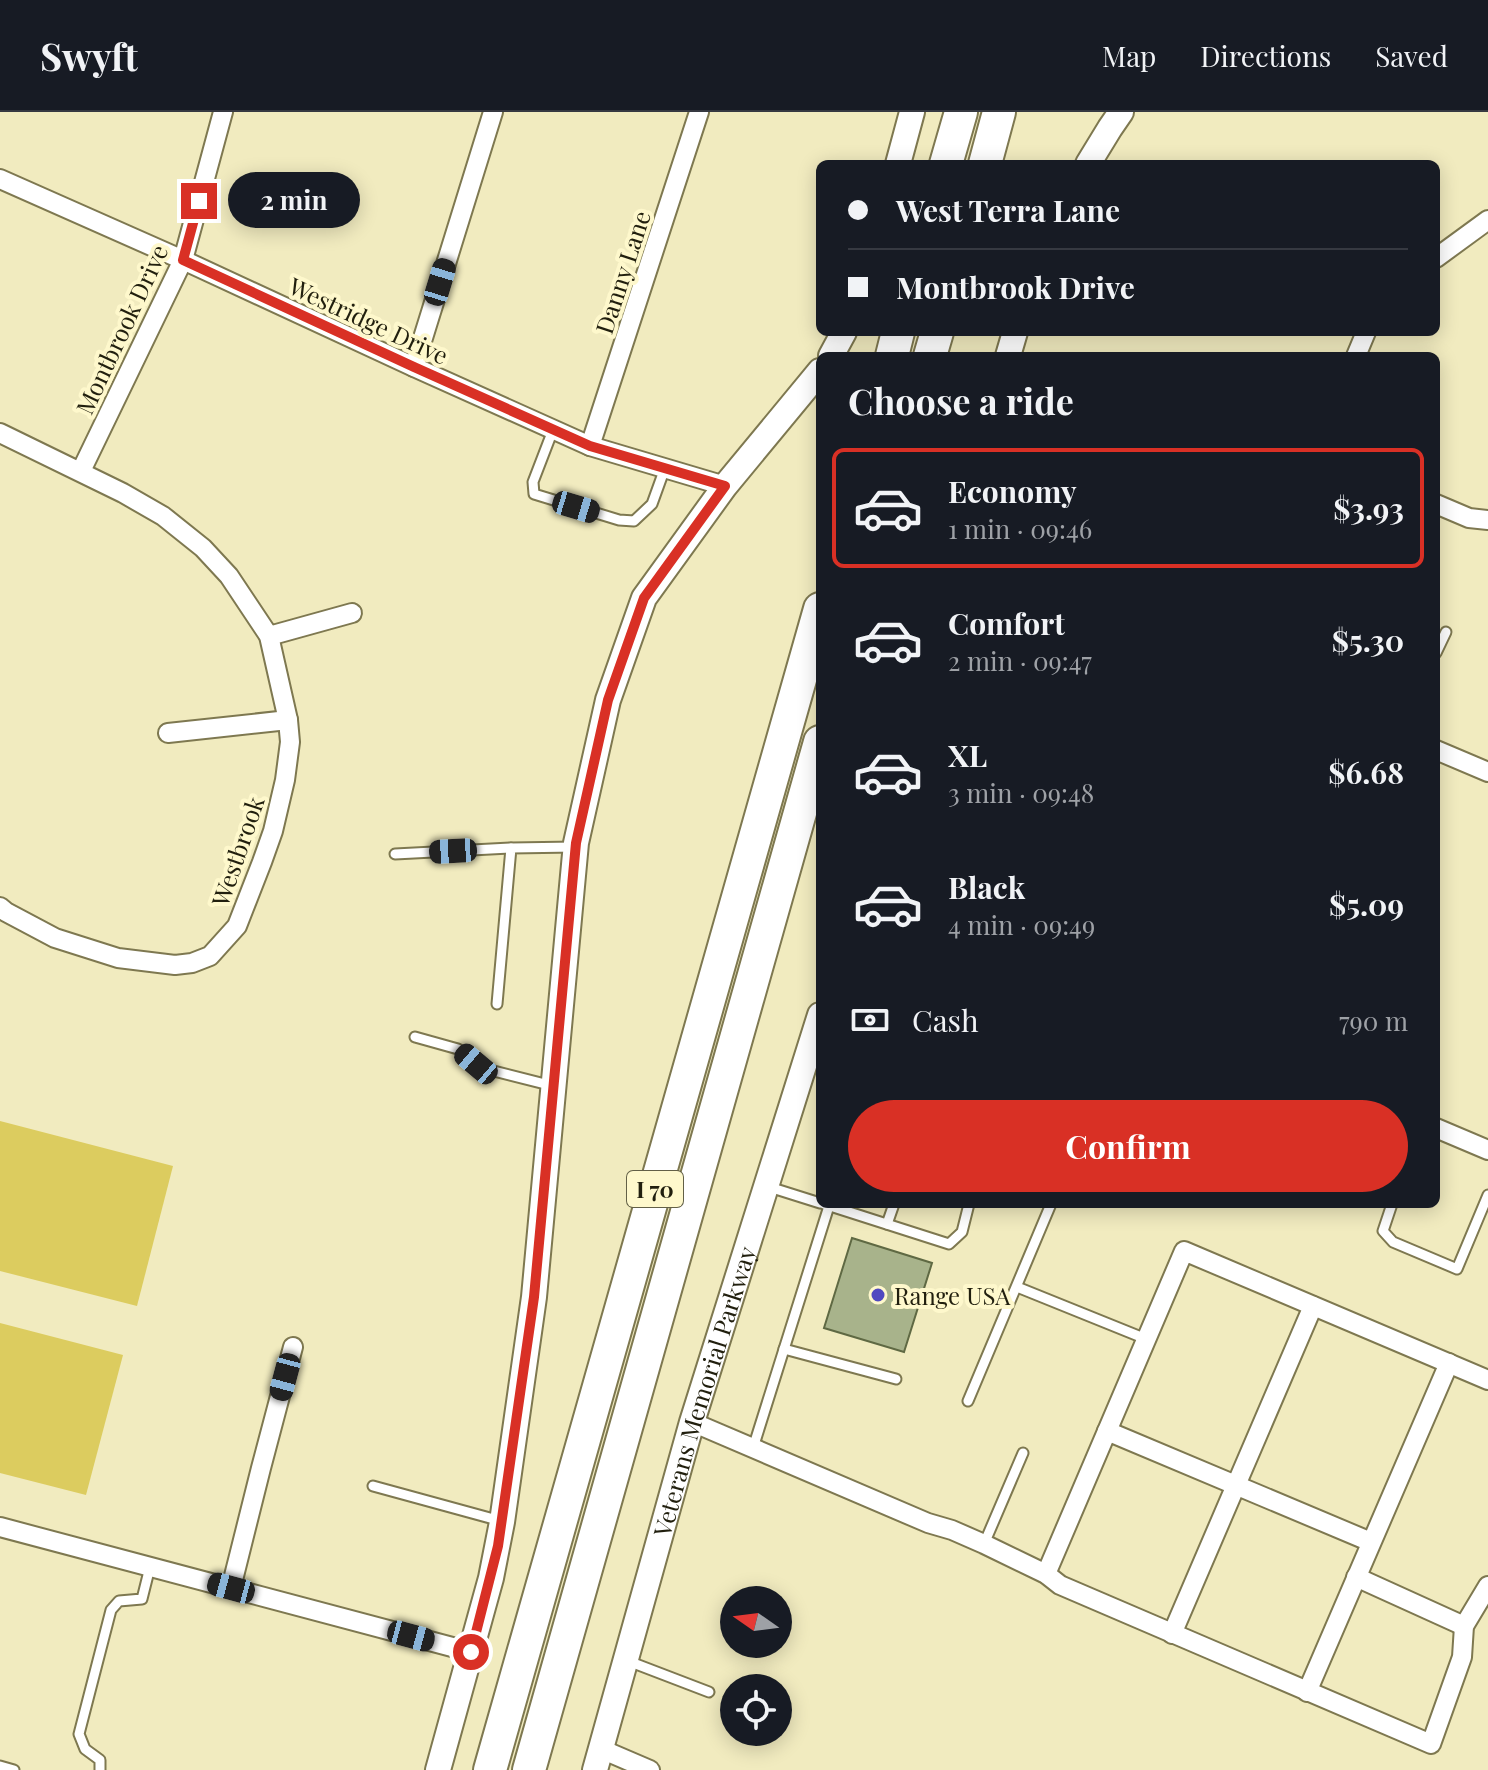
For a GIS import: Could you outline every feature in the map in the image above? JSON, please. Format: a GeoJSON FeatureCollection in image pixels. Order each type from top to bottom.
{"type":"FeatureCollection","features":[{"type":"Feature","properties":{"kind":"highway"},"geometry":{"type":"LineString","coordinates":[[947,160],[961,112]]}},
{"type":"Feature","properties":{"kind":"highway"},"geometry":{"type":"LineString","coordinates":[[986,160],[999,112]]}},
{"type":"Feature","properties":{"kind":"highway","name":"I 70"},"geometry":{"type":"LineString","coordinates":[[490,1770],[816,623]]}},
{"type":"Feature","properties":{"kind":"highway","name":"I 70"},"geometry":{"type":"LineString","coordinates":[[529,1770],[816,756]]}},
{"type":"Feature","properties":{"kind":"street","name":"Montbrook Drive"},"geometry":{"type":"LineString","coordinates":[[81,471],[183,260],[223,112]]}},
{"type":"Feature","properties":{"kind":"street"},"geometry":{"type":"LineString","coordinates":[[414,367],[493,112]]}},
{"type":"Feature","properties":{"kind":"street","name":"Danny Lane"},"geometry":{"type":"LineString","coordinates":[[590,446],[699,112]]}},
{"type":"Feature","properties":{"kind":"street"},"geometry":{"type":"LineString","coordinates":[[899,160],[912,112]]}},
{"type":"Feature","properties":{"kind":"street"},"geometry":{"type":"LineString","coordinates":[[1090,160],[1121,112]]}},
{"type":"Feature","properties":{"kind":"street","name":"Westridge Drive"},"geometry":{"type":"LineString","coordinates":[[0,179],[590,446],[725,486]]}},
{"type":"Feature","properties":{"kind":"street"},"geometry":{"type":"LineString","coordinates":[[1440,255],[1488,220]]}},
{"type":"Feature","properties":{"kind":"street"},"geometry":{"type":"LineString","coordinates":[[438,1770],[491,1578],[502,1522],[534,1297],[575,847],[608,700],[644,598],[725,486],[816,376]]}},
{"type":"Feature","properties":{"kind":"street"},"geometry":{"type":"LineString","coordinates":[[0,433],[81,471],[163,516],[203,548],[229,576],[269,636],[352,613]]}},
{"type":"Feature","properties":{"kind":"street"},"geometry":{"type":"LineString","coordinates":[[1440,506],[1469,518],[1488,520]]}},
{"type":"Feature","properties":{"kind":"street","name":"Westbrook"},"geometry":{"type":"LineString","coordinates":[[0,907],[55,938],[118,958],[175,965],[210,956],[237,926],[273,831],[285,780],[290,742],[288,720],[269,636]]}},
{"type":"Feature","properties":{"kind":"street"},"geometry":{"type":"LineString","coordinates":[[168,733],[288,720]]}},
{"type":"Feature","properties":{"kind":"street"},"geometry":{"type":"LineString","coordinates":[[1440,752],[1488,772]]}},
{"type":"Feature","properties":{"kind":"street","name":"Veterans Memorial Parkway"},"geometry":{"type":"LineString","coordinates":[[598,1759],[692,1422],[816,1028]]}},
{"type":"Feature","properties":{"kind":"street"},"geometry":{"type":"LineString","coordinates":[[1440,1130],[1488,1150]]}},
{"type":"Feature","properties":{"kind":"street"},"geometry":{"type":"LineString","coordinates":[[1046,1574],[1184,1251],[1488,1380]]}},
{"type":"Feature","properties":{"kind":"street"},"geometry":{"type":"LineString","coordinates":[[1172,1634],[1313,1306]]}},
{"type":"Feature","properties":{"kind":"street"},"geometry":{"type":"LineString","coordinates":[[231,1588],[293,1347]]}},
{"type":"Feature","properties":{"kind":"street"},"geometry":{"type":"LineString","coordinates":[[1307,1692],[1449,1363]]}},
{"type":"Feature","properties":{"kind":"street"},"geometry":{"type":"LineString","coordinates":[[692,1422],[928,1523],[952,1530],[1046,1574],[1060,1585],[1431,1744],[1462,1657],[1464,1626],[1488,1586]]}},
{"type":"Feature","properties":{"kind":"street"},"geometry":{"type":"LineString","coordinates":[[1107,1431],[1371,1542]]}},
{"type":"Feature","properties":{"kind":"street"},"geometry":{"type":"LineString","coordinates":[[0,1527],[471,1652]]}},
{"type":"Feature","properties":{"kind":"street"},"geometry":{"type":"LineString","coordinates":[[1356,1577],[1464,1626]]}},
{"type":"Feature","properties":{"kind":"street"},"geometry":{"type":"LineString","coordinates":[[598,1759],[650,1770]]}},
{"type":"Feature","properties":{"kind":"lane"},"geometry":{"type":"LineString","coordinates":[[553,430],[533,482],[534,494],[619,520],[634,521],[652,504],[665,468]]}},
{"type":"Feature","properties":{"kind":"lane"},"geometry":{"type":"LineString","coordinates":[[1440,645],[1446,632]]}},
{"type":"Feature","properties":{"kind":"lane"},"geometry":{"type":"LineString","coordinates":[[395,854],[575,847]]}},
{"type":"Feature","properties":{"kind":"lane"},"geometry":{"type":"LineString","coordinates":[[497,1004],[511,848]]}},
{"type":"Feature","properties":{"kind":"lane"},"geometry":{"type":"LineString","coordinates":[[415,1037],[458,1049],[482,1068],[553,1086]]}},
{"type":"Feature","properties":{"kind":"lane"},"geometry":{"type":"LineString","coordinates":[[766,1186],[816,1202]]}},
{"type":"Feature","properties":{"kind":"lane"},"geometry":{"type":"LineString","coordinates":[[1391,1208],[1383,1231],[1393,1242],[1457,1269],[1488,1195]]}},
{"type":"Feature","properties":{"kind":"lane"},"geometry":{"type":"LineString","coordinates":[[753,1448],[823,1208]]}},
{"type":"Feature","properties":{"kind":"lane"},"geometry":{"type":"LineString","coordinates":[[837,1208],[949,1244],[962,1232],[968,1208]]}},
{"type":"Feature","properties":{"kind":"lane"},"geometry":{"type":"LineString","coordinates":[[887,1224],[893,1208]]}},
{"type":"Feature","properties":{"kind":"lane"},"geometry":{"type":"LineString","coordinates":[[968,1401],[1049,1208]]}},
{"type":"Feature","properties":{"kind":"lane"},"geometry":{"type":"LineString","coordinates":[[1017,1287],[1146,1339]]}},
{"type":"Feature","properties":{"kind":"lane"},"geometry":{"type":"LineString","coordinates":[[784,1349],[896,1379]]}},
{"type":"Feature","properties":{"kind":"lane"},"geometry":{"type":"LineString","coordinates":[[984,1544],[1023,1453]]}},
{"type":"Feature","properties":{"kind":"lane"},"geometry":{"type":"LineString","coordinates":[[373,1486],[502,1522]]}},
{"type":"Feature","properties":{"kind":"lane"},"geometry":{"type":"LineString","coordinates":[[100,1770],[100,1760],[85,1749],[79,1734],[111,1610],[119,1601],[142,1599],[150,1567]]}},
{"type":"Feature","properties":{"kind":"lane"},"geometry":{"type":"LineString","coordinates":[[625,1660],[709,1692]]}},
{"type":"Feature","properties":{"kind":"lane"},"geometry":{"type":"LineString","coordinates":[[0,1766],[14,1770]]}},
{"type":"Feature","properties":{"kind":"shaded area"},"geometry":{"type":"Polygon","coordinates":[[[0,1121],[173,1166],[137,1306],[0,1271],[0,1121]]]}},
{"type":"Feature","properties":{"kind":"shaded area"},"geometry":{"type":"Polygon","coordinates":[[[0,1323],[123,1355],[86,1495],[0,1473],[0,1323]]]}},
{"type":"Feature","properties":{"kind":"building","name":"Range USA"},"geometry":{"type":"Polygon","coordinates":[[[852,1238],[932,1263],[904,1352],[824,1328],[852,1238]]]}},
{"type":"Feature","properties":{"kind":"place","name":"Range USA"},"geometry":{"type":"Point","coordinates":[878,1295]}},
{"type":"Feature","properties":{"kind":"route"},"geometry":{"type":"LineString","coordinates":[[199,201],[183,260],[590,446],[725,486],[644,598],[608,700],[576,843],[534,1297],[498,1546],[471,1652]]}}]}
